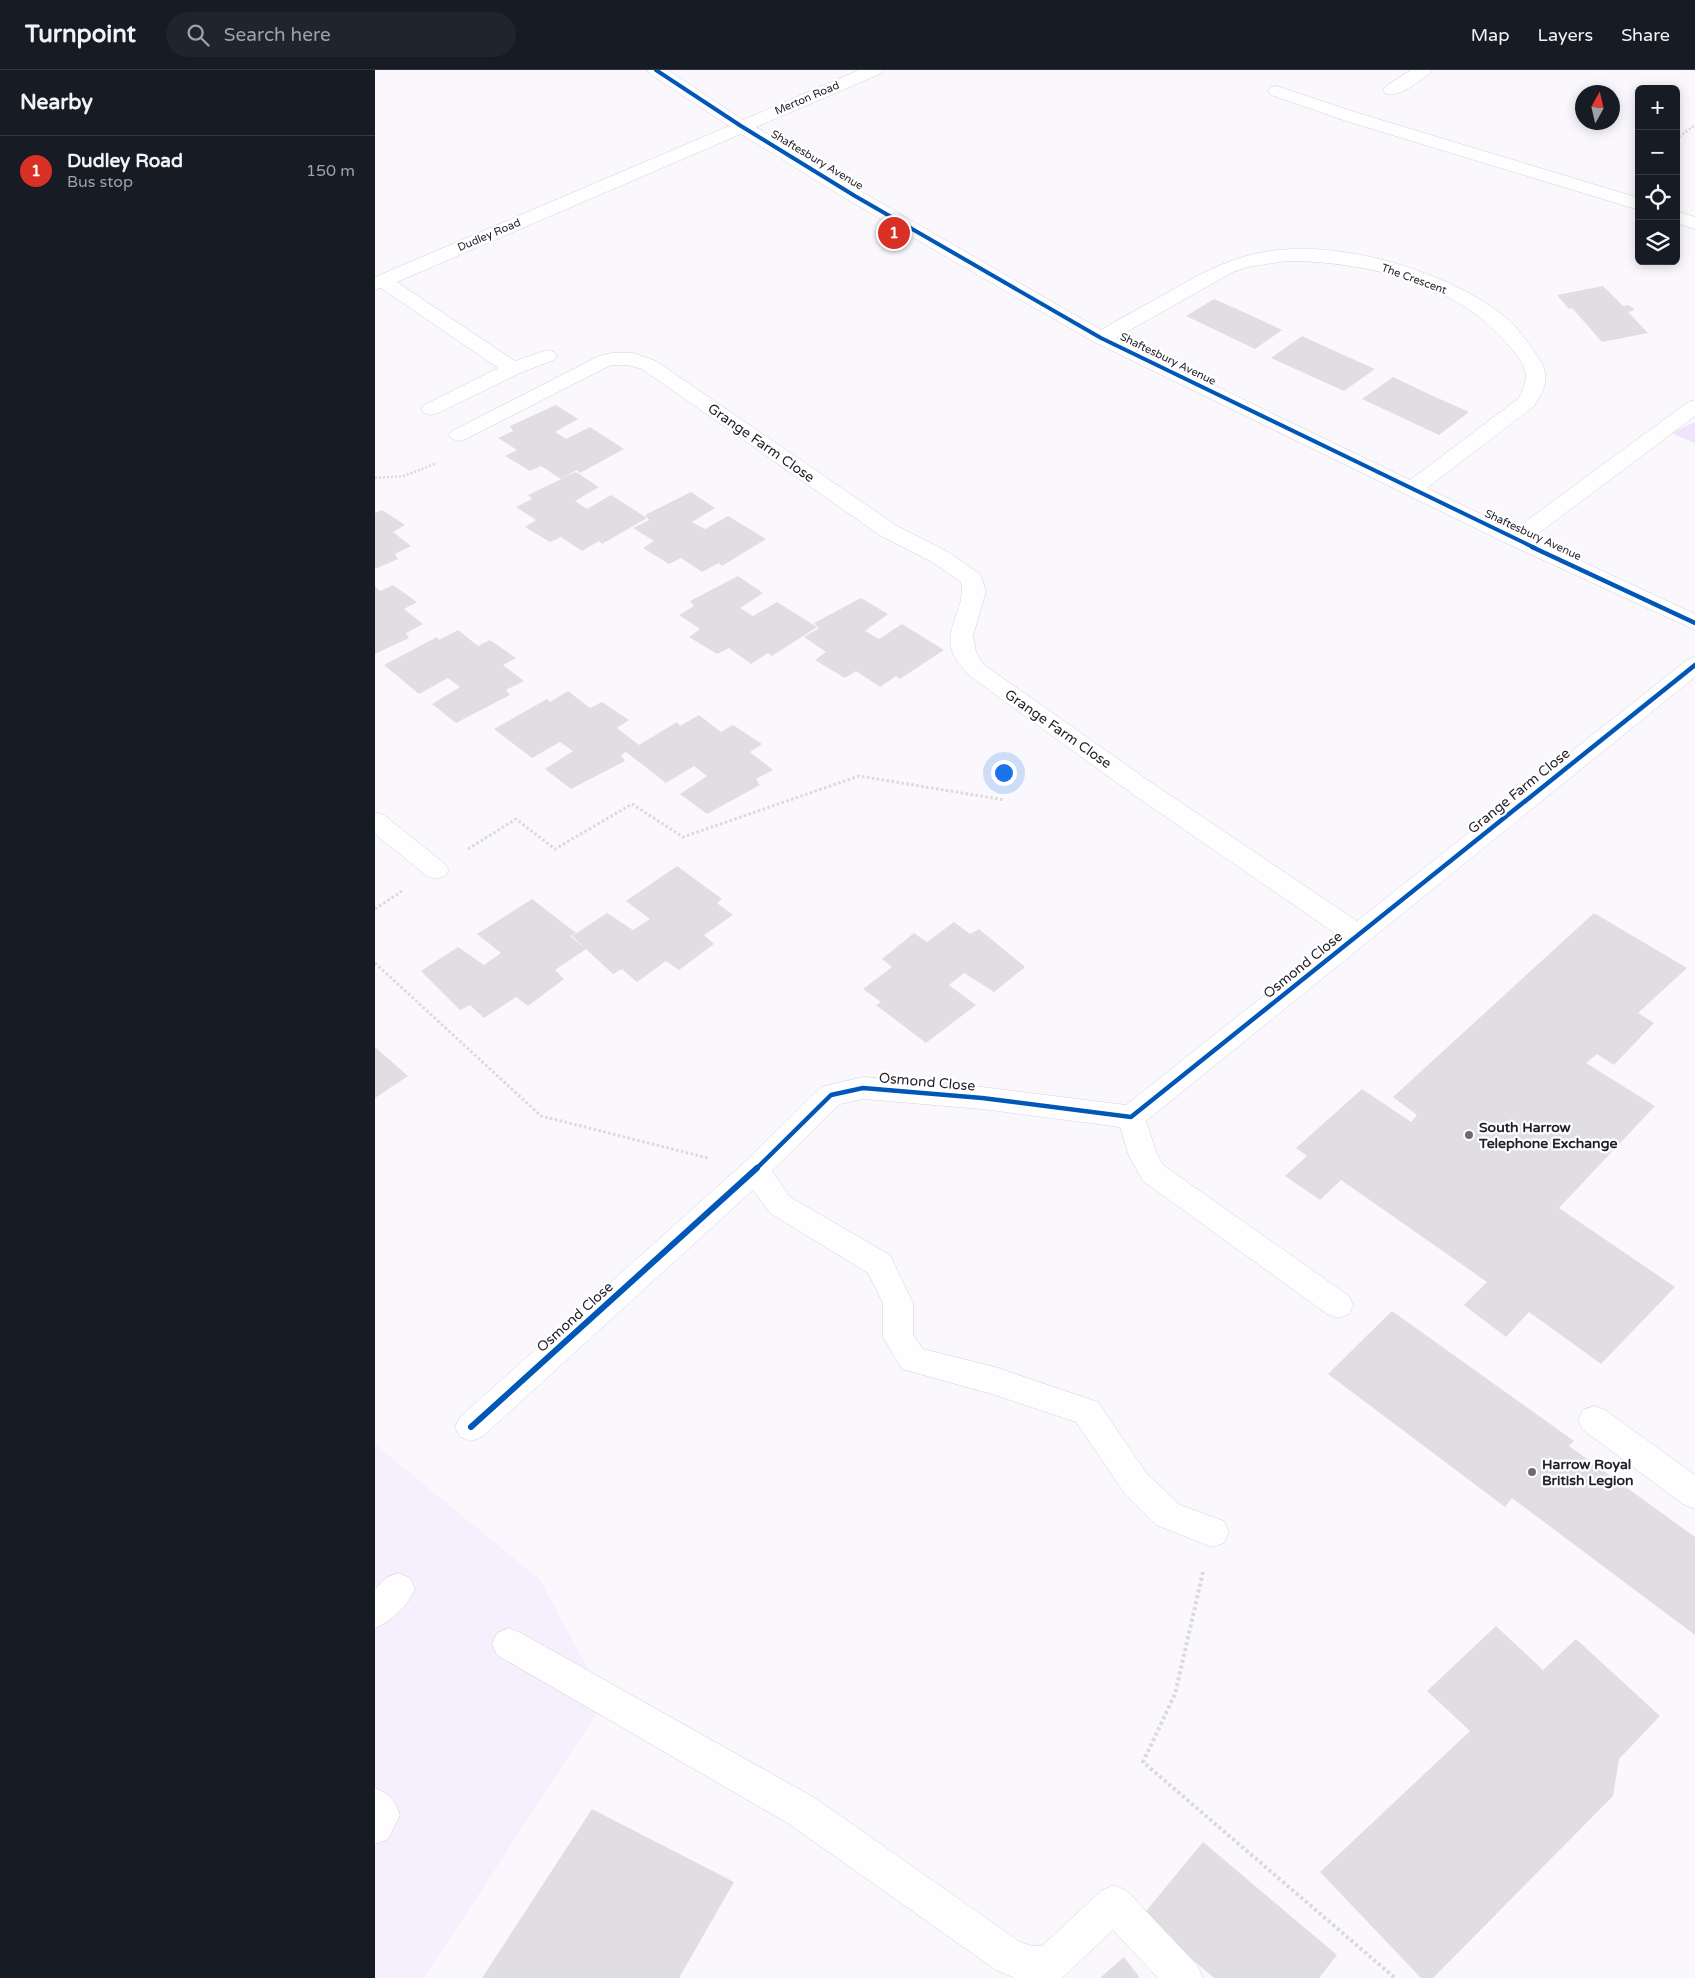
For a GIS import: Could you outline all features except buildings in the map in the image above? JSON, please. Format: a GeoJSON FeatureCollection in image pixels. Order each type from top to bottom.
{"type":"FeatureCollection","features":[{"type":"Feature","properties":{"kind":"street","name":"Shaftesbury Avenue"},"geometry":{"type":"LineString","coordinates":[[656,70],[741,126],[855,196],[1101,338],[1516,539],[1695,623]]}},
{"type":"Feature","properties":{"kind":"street","name":"Merton Road"},"geometry":{"type":"LineString","coordinates":[[741,126],[874,70]]}},
{"type":"Feature","properties":{"kind":"street"},"geometry":{"type":"LineString","coordinates":[[1392,90],[1423,70]]}},
{"type":"Feature","properties":{"kind":"street"},"geometry":{"type":"LineString","coordinates":[[1277,91],[1352,117],[1635,203]]}},
{"type":"Feature","properties":{"kind":"street","name":"Dudley Road"},"geometry":{"type":"LineString","coordinates":[[379,282],[741,126]]}},
{"type":"Feature","properties":{"kind":"street"},"geometry":{"type":"LineString","coordinates":[[1680,218],[1695,223]]}},
{"type":"Feature","properties":{"kind":"street","name":"The Crescent"},"geometry":{"type":"LineString","coordinates":[[1101,338],[1218,272],[1250,260],[1287,254],[1335,257],[1371,263],[1470,300],[1504,326],[1524,351],[1536,367],[1536,386],[1527,402],[1413,488]]}},
{"type":"Feature","properties":{"kind":"street"},"geometry":{"type":"LineString","coordinates":[[379,282],[513,369]]}},
{"type":"Feature","properties":{"kind":"street"},"geometry":{"type":"LineString","coordinates":[[431,409],[513,369],[547,356]]}},
{"type":"Feature","properties":{"kind":"street","name":"Grange Farm Close"},"geometry":{"type":"LineString","coordinates":[[459,435],[606,360],[621,357],[637,359],[889,531],[940,557],[972,579],[975,591],[961,636],[964,652],[975,669],[1143,789],[1358,935],[1695,665]]}},
{"type":"Feature","properties":{"kind":"street"},"geometry":{"type":"LineString","coordinates":[[1516,539],[1695,406]]}},
{"type":"Feature","properties":{"kind":"street"},"geometry":{"type":"LineString","coordinates":[[375,821],[435,870]]}},
{"type":"Feature","properties":{"kind":"street","name":"Osmond Close"},"geometry":{"type":"LineString","coordinates":[[471,1427],[755,1170],[831,1095],[863,1088],[982,1098],[1131,1117],[1358,935]]}},
{"type":"Feature","properties":{"kind":"street"},"geometry":{"type":"LineString","coordinates":[[1131,1117],[1143,1156],[1153,1173],[1338,1305]]}},
{"type":"Feature","properties":{"kind":"street"},"geometry":{"type":"LineString","coordinates":[[755,1170],[781,1205],[879,1264],[899,1302],[899,1337],[913,1360],[995,1381],[1087,1412],[1136,1484],[1168,1515],[1212,1532]]}},
{"type":"Feature","properties":{"kind":"street"},"geometry":{"type":"LineString","coordinates":[[1594,1420],[1695,1494]]}},
{"type":"Feature","properties":{"kind":"street"},"geometry":{"type":"LineString","coordinates":[[375,1612],[398,1589]]}},
{"type":"Feature","properties":{"kind":"street"},"geometry":{"type":"LineString","coordinates":[[509,1644],[802,1811],[1009,1957],[1032,1965],[1050,1964],[1114,1904],[1184,1978]]}},
{"type":"Feature","properties":{"kind":"street"},"geometry":{"type":"LineString","coordinates":[[375,1806],[383,1814],[375,1826]]}},
{"type":"Feature","properties":{"kind":"path"},"geometry":{"type":"LineString","coordinates":[[1680,136],[1695,125]]}},
{"type":"Feature","properties":{"kind":"path"},"geometry":{"type":"LineString","coordinates":[[375,478],[403,476],[435,464],[452,455],[459,435]]}},
{"type":"Feature","properties":{"kind":"path"},"geometry":{"type":"LineString","coordinates":[[375,909],[516,818],[555,848],[632,804],[683,838],[859,776],[1005,800]]}},
{"type":"Feature","properties":{"kind":"path"},"geometry":{"type":"LineString","coordinates":[[375,963],[541,1116],[755,1170]]}},
{"type":"Feature","properties":{"kind":"path"},"geometry":{"type":"LineString","coordinates":[[1212,1532],[1175,1694],[1143,1762],[1395,1978]]}},
{"type":"Feature","properties":{"kind":"shaded area"},"geometry":{"type":"Polygon","coordinates":[[[1695,422],[1695,443],[1671,433],[1695,422]]]}},
{"type":"Feature","properties":{"kind":"shaded area"},"geometry":{"type":"Polygon","coordinates":[[[375,1444],[540,1580],[605,1701],[424,1978],[375,1978],[375,1444]]]}},
{"type":"Feature","properties":{"kind":"cycle path"},"geometry":{"type":"LineString","coordinates":[[656,70],[741,126],[855,196],[1101,338],[1516,539],[1695,623]]}},
{"type":"Feature","properties":{"kind":"cycle path"},"geometry":{"type":"LineString","coordinates":[[471,1427],[755,1170],[831,1095],[863,1088],[982,1098],[1131,1117],[1695,665]]}},
{"type":"Feature","properties":{"kind":"place","name":"Dudley Road"},"geometry":{"type":"Point","coordinates":[894,233]}},
{"type":"Feature","properties":{"kind":"place","name":"South Harrow Telephone Exchange"},"geometry":{"type":"Point","coordinates":[1469,1135]}},
{"type":"Feature","properties":{"kind":"place","name":"Harrow Royal British Legion"},"geometry":{"type":"Point","coordinates":[1532,1472]}}]}
